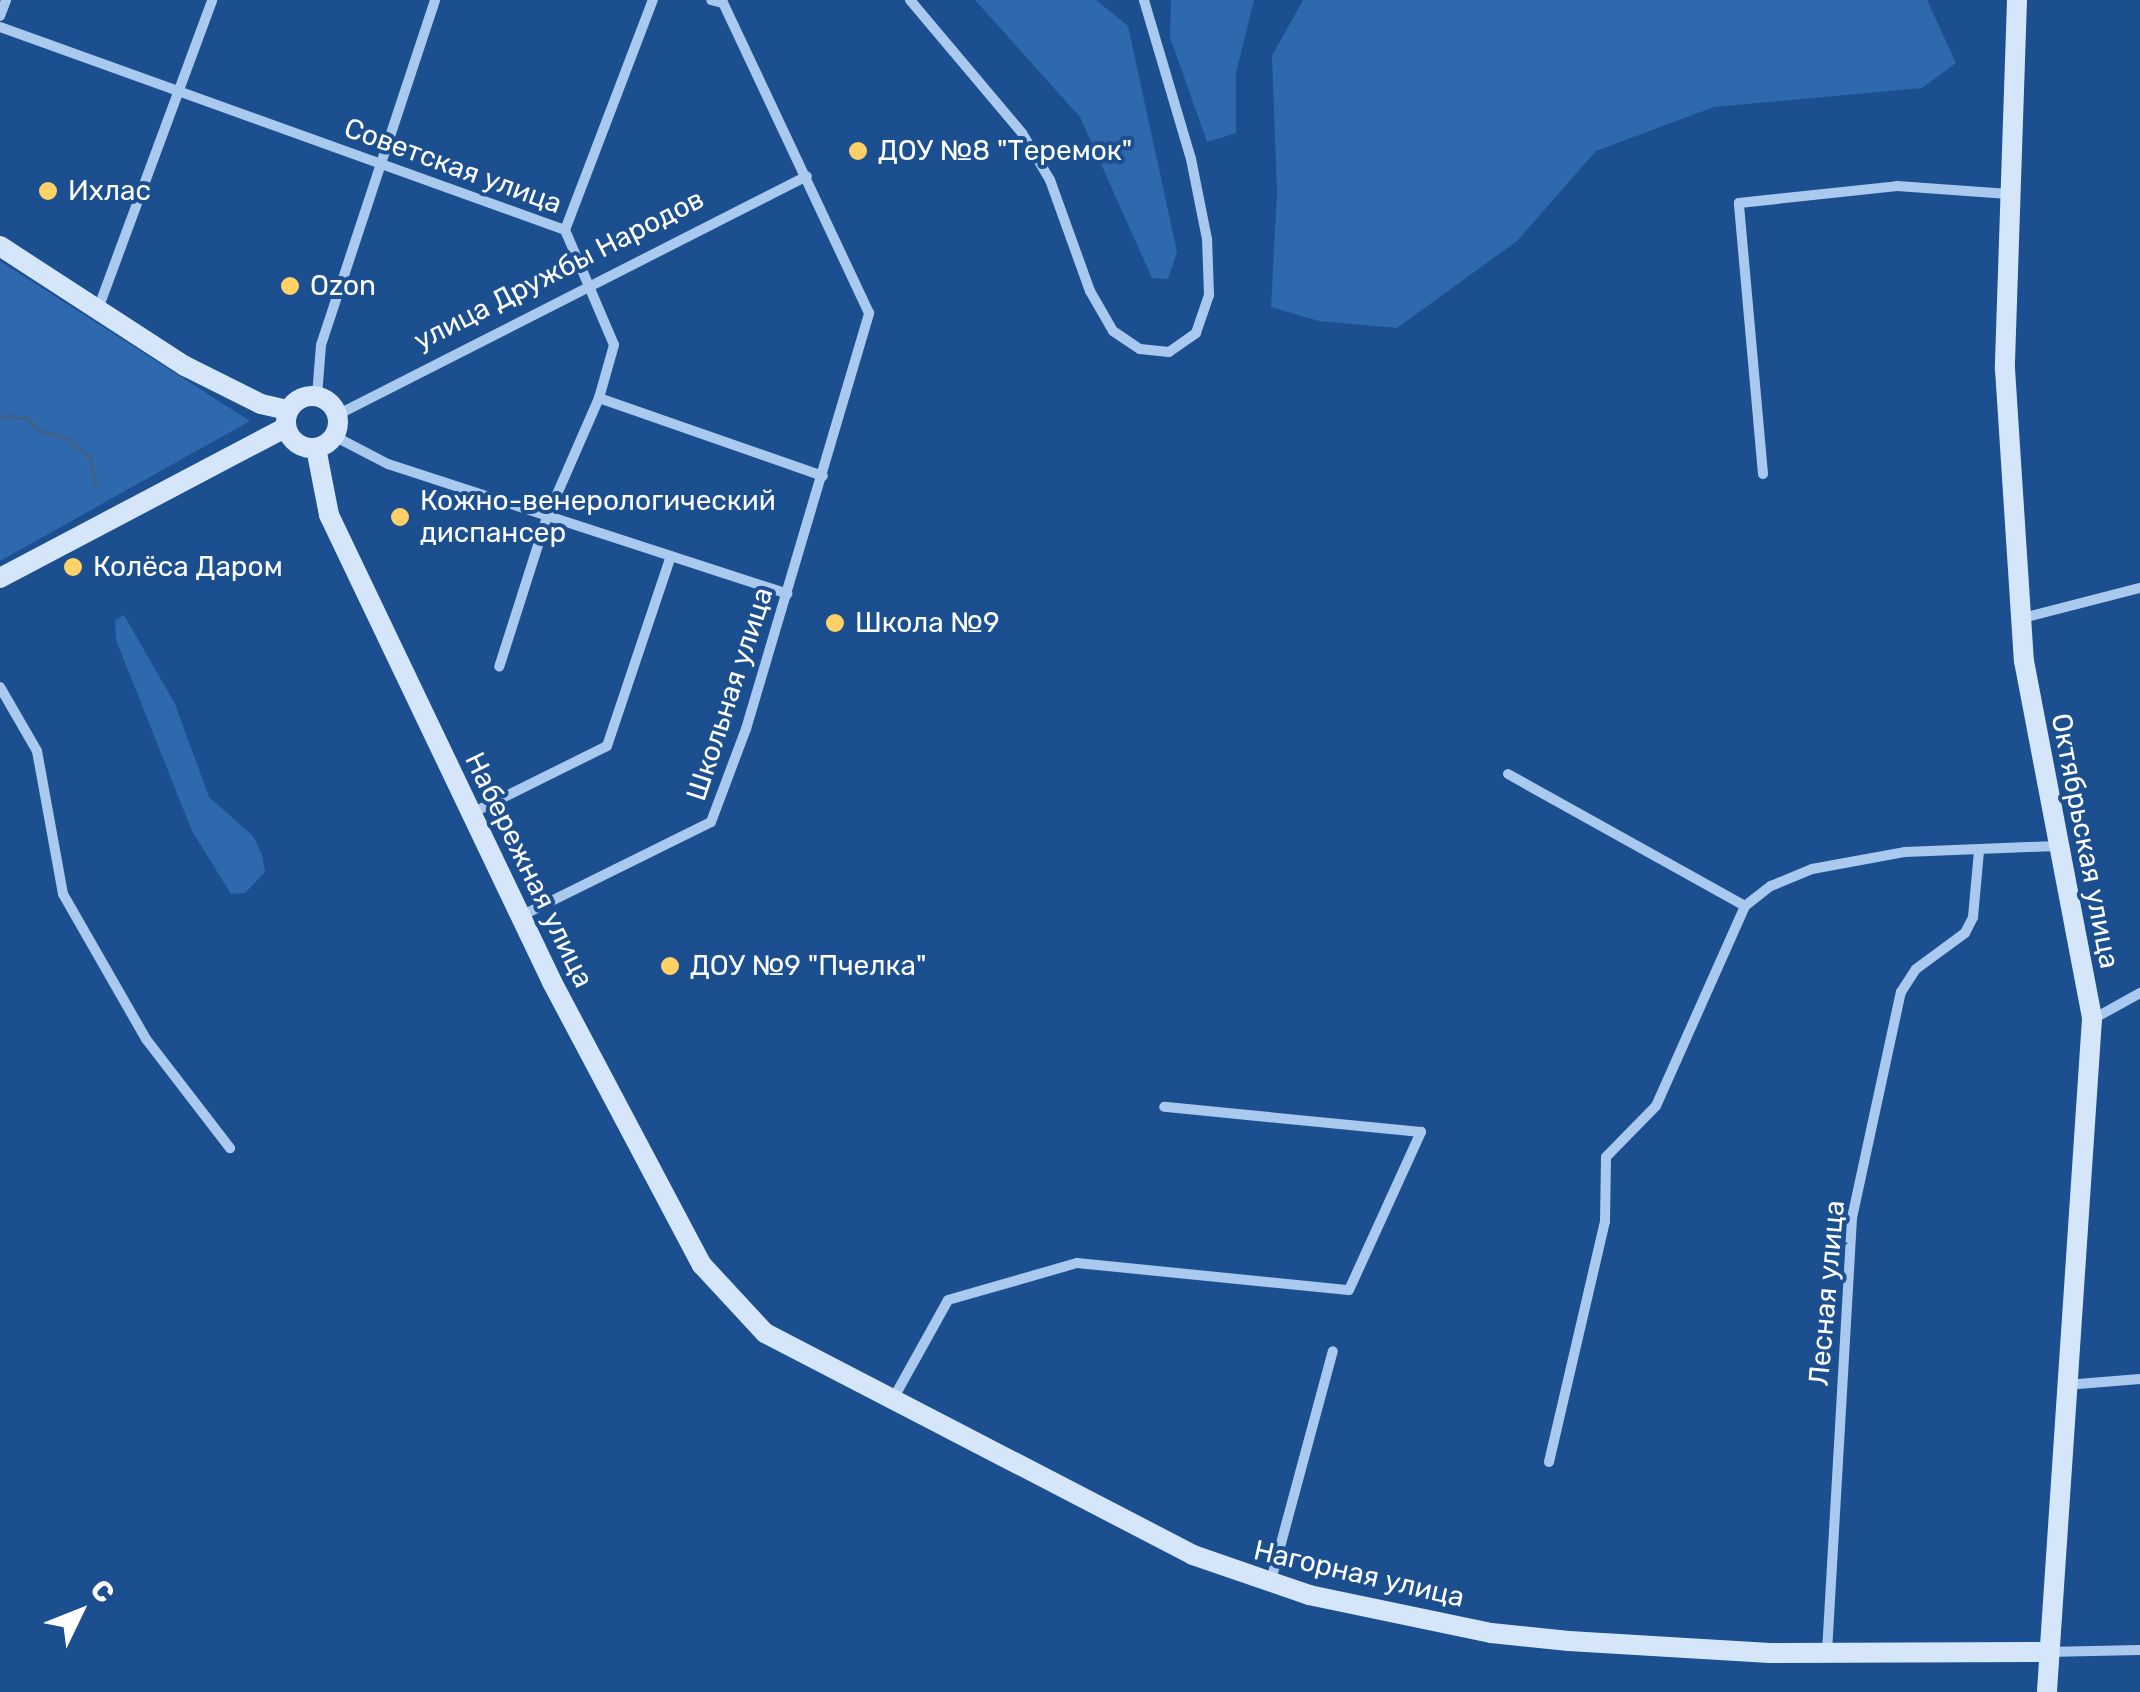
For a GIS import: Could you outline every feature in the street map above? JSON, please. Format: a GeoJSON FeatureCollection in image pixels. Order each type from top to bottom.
{"type":"FeatureCollection","features":[{"type":"Feature","properties":{"kind":"main road","name":"Октябрьская улица"},"geometry":{"type":"LineString","coordinates":[[2017,0],[2005,370],[2024,661],[2056,846],[2092,1019],[2046,1652],[2047,1692]]}},
{"type":"Feature","properties":{"kind":"main road"},"geometry":{"type":"LineString","coordinates":[[0,246],[186,366],[287,419],[293,441],[329,433],[317,396],[301,398],[287,419],[0,578]]}},
{"type":"Feature","properties":{"kind":"main road","name":"Набережная улица"},"geometry":{"type":"LineString","coordinates":[[329,433],[329,515],[470,814],[641,1157],[729,1299]]}},
{"type":"Feature","properties":{"kind":"main road","name":"Нагорная улица"},"geometry":{"type":"LineString","coordinates":[[729,1299],[765,1333],[1193,1555],[1269,1585],[1492,1633],[1827,1654],[2046,1652]]}},
{"type":"Feature","properties":{"kind":"street"},"geometry":{"type":"LineString","coordinates":[[0,16],[6,0]]}},
{"type":"Feature","properties":{"kind":"street"},"geometry":{"type":"LineString","coordinates":[[98,310],[212,0]]}},
{"type":"Feature","properties":{"kind":"street"},"geometry":{"type":"LineString","coordinates":[[317,396],[321,344],[377,162],[435,0]]}},
{"type":"Feature","properties":{"kind":"street"},"geometry":{"type":"LineString","coordinates":[[565,230],[653,0]]}},
{"type":"Feature","properties":{"kind":"street","name":"Школьная улица"},"geometry":{"type":"LineString","coordinates":[[520,916],[710,822],[788,594],[869,313],[723,4],[712,0]]}},
{"type":"Feature","properties":{"kind":"street"},"geometry":{"type":"LineString","coordinates":[[910,0],[1022,132],[1050,180],[1090,291],[1113,331],[1140,349],[1169,352],[1196,334],[1204,308],[1207,240],[1191,159],[1144,0]]}},
{"type":"Feature","properties":{"kind":"street","name":"Советская улица"},"geometry":{"type":"LineString","coordinates":[[0,26],[565,230],[614,345],[599,398],[547,517],[499,667]]}},
{"type":"Feature","properties":{"kind":"street","name":"улица Дружбы Народов"},"geometry":{"type":"LineString","coordinates":[[329,433],[588,284],[807,176]]}},
{"type":"Feature","properties":{"kind":"street"},"geometry":{"type":"LineString","coordinates":[[1762,474],[1739,203],[1897,186],[2009,194]]}},
{"type":"Feature","properties":{"kind":"street"},"geometry":{"type":"LineString","coordinates":[[599,398],[823,476]]}},
{"type":"Feature","properties":{"kind":"street"},"geometry":{"type":"LineString","coordinates":[[329,433],[388,464],[788,594]]}},
{"type":"Feature","properties":{"kind":"street"},"geometry":{"type":"LineString","coordinates":[[470,814],[607,746],[671,556]]}},
{"type":"Feature","properties":{"kind":"street"},"geometry":{"type":"LineString","coordinates":[[2023,618],[2140,588]]}},
{"type":"Feature","properties":{"kind":"street"},"geometry":{"type":"LineString","coordinates":[[0,687],[38,751],[63,894],[146,1040],[230,1148]]}},
{"type":"Feature","properties":{"kind":"street"},"geometry":{"type":"LineString","coordinates":[[1508,774],[1745,906]]}},
{"type":"Feature","properties":{"kind":"street"},"geometry":{"type":"LineString","coordinates":[[1549,1462],[1605,1222],[1606,1157],[1656,1106],[1745,906],[1770,886],[1812,868],[1905,852],[2056,846]]}},
{"type":"Feature","properties":{"kind":"street","name":"Лесная улица"},"geometry":{"type":"LineString","coordinates":[[1827,1654],[1852,1218],[1900,992],[1916,969],[1964,933],[1973,917],[1979,851]]}},
{"type":"Feature","properties":{"kind":"street"},"geometry":{"type":"LineString","coordinates":[[2092,1019],[2140,993]]}},
{"type":"Feature","properties":{"kind":"street"},"geometry":{"type":"LineString","coordinates":[[892,1400],[948,1300],[1077,1263],[1349,1290],[1421,1132],[1164,1106]]}},
{"type":"Feature","properties":{"kind":"street"},"geometry":{"type":"LineString","coordinates":[[1269,1585],[1333,1351]]}},
{"type":"Feature","properties":{"kind":"street"},"geometry":{"type":"LineString","coordinates":[[2066,1385],[2140,1380]]}},
{"type":"Feature","properties":{"kind":"street"},"geometry":{"type":"LineString","coordinates":[[2046,1652],[2140,1650]]}},
{"type":"Feature","properties":{"kind":"shaded area"},"geometry":{"type":"Polygon","coordinates":[[[975,0],[1096,0],[1128,26],[1177,252],[1168,279],[1152,278],[1080,117],[975,0]]]}},
{"type":"Feature","properties":{"kind":"shaded area"},"geometry":{"type":"Polygon","coordinates":[[[1171,0],[1254,0],[1236,73],[1236,133],[1207,142],[1170,37],[1171,0]]]}},
{"type":"Feature","properties":{"kind":"shaded area"},"geometry":{"type":"Polygon","coordinates":[[[1303,0],[1927,0],[1956,63],[1922,88],[1714,107],[1596,151],[1517,241],[1397,328],[1319,321],[1271,307],[1277,193],[1272,56],[1303,0]]]}},
{"type":"Feature","properties":{"kind":"shaded area"},"geometry":{"type":"Polygon","coordinates":[[[0,261],[250,421],[0,561],[0,261]]]}},
{"type":"Feature","properties":{"kind":"shaded area"},"geometry":{"type":"Polygon","coordinates":[[[124,615],[175,704],[209,797],[253,836],[262,855],[265,872],[245,893],[231,894],[192,831],[116,640],[115,620],[124,615]]]}},
{"type":"Feature","properties":{"kind":"waterway"},"geometry":{"type":"LineString","coordinates":[[0,417],[27,418],[39,431],[68,439],[91,459],[96,486]]}},
{"type":"Feature","properties":{"kind":"place","name":"ДОУ №8 \"Теремок\""},"geometry":{"type":"Point","coordinates":[858,151]}},
{"type":"Feature","properties":{"kind":"place","name":"Ихлас"},"geometry":{"type":"Point","coordinates":[48,191]}},
{"type":"Feature","properties":{"kind":"place","name":"Ozon"},"geometry":{"type":"Point","coordinates":[290,286]}},
{"type":"Feature","properties":{"kind":"place","name":"Кожно-венерологический диспансер"},"geometry":{"type":"Point","coordinates":[400,517]}},
{"type":"Feature","properties":{"kind":"place","name":"Колёса Даром"},"geometry":{"type":"Point","coordinates":[73,567]}},
{"type":"Feature","properties":{"kind":"place","name":"Школа №9"},"geometry":{"type":"Point","coordinates":[835,623]}},
{"type":"Feature","properties":{"kind":"place","name":"ДОУ №9 \"Пчелка\""},"geometry":{"type":"Point","coordinates":[670,966]}}]}
